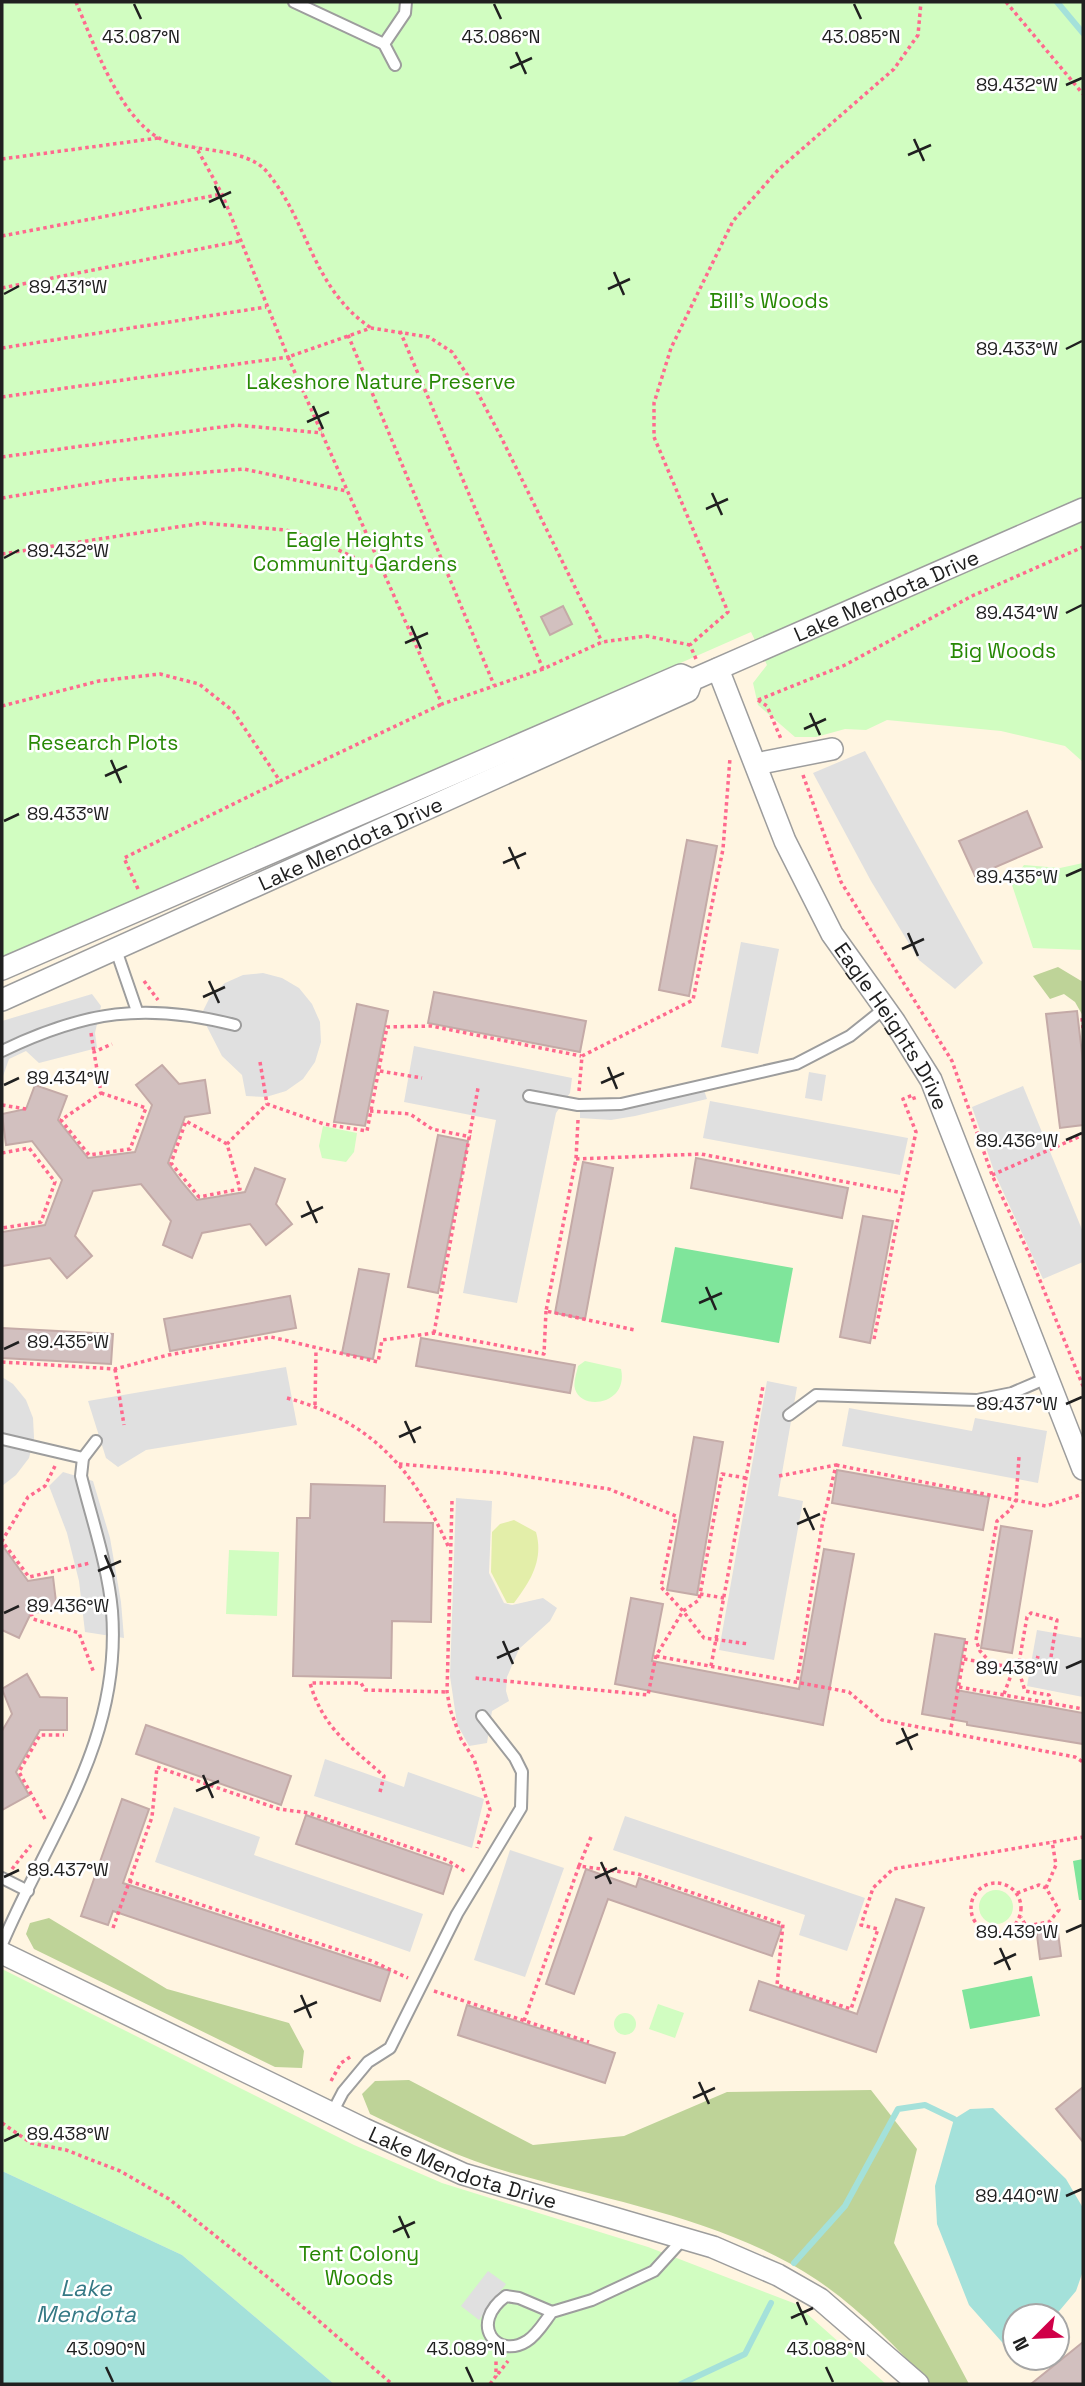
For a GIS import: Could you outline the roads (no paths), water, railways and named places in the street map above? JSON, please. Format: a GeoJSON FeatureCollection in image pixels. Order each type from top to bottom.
{"type":"FeatureCollection","features":[{"type":"Feature","properties":{"kind":"street","name":"Lake Mendota Drive"},"geometry":{"type":"LineString","coordinates":[[2,1000],[688,691],[704,675],[1083,509]]}},
{"type":"Feature","properties":{"kind":"street","name":"Lake Mendota Drive"},"geometry":{"type":"LineString","coordinates":[[2,969],[530,738],[681,675],[704,675]]}},
{"type":"Feature","properties":{"kind":"street","name":"Eagle Heights Drive"},"geometry":{"type":"LineString","coordinates":[[704,675],[755,764],[785,841],[832,934],[931,1080],[1083,1469]]}},
{"type":"Feature","properties":{"kind":"street"},"geometry":{"type":"LineString","coordinates":[[755,764],[832,749]]}},
{"type":"Feature","properties":{"kind":"street","name":"Lake Mendota Drive"},"geometry":{"type":"LineString","coordinates":[[2,1953],[463,2174],[684,2238],[751,2262],[820,2300],[918,2384]]}},
{"type":"Feature","properties":{"kind":"lane"},"geometry":{"type":"LineString","coordinates":[[294,2],[384,44],[396,65]]}},
{"type":"Feature","properties":{"kind":"lane"},"geometry":{"type":"LineString","coordinates":[[384,44],[405,13],[406,2]]}},
{"type":"Feature","properties":{"kind":"lane"},"geometry":{"type":"LineString","coordinates":[[116,950],[136,1011]]}},
{"type":"Feature","properties":{"kind":"lane"},"geometry":{"type":"LineString","coordinates":[[529,1096],[578,1105],[621,1104],[796,1064],[850,1037],[885,1009]]}},
{"type":"Feature","properties":{"kind":"lane"},"geometry":{"type":"LineString","coordinates":[[2,1051],[30,1037],[80,1021],[136,1011],[200,1016],[235,1025]]}},
{"type":"Feature","properties":{"kind":"lane"},"geometry":{"type":"LineString","coordinates":[[789,1415],[816,1395],[977,1400],[1012,1393],[1047,1378]]}},
{"type":"Feature","properties":{"kind":"lane"},"geometry":{"type":"LineString","coordinates":[[2,1439],[83,1458]]}},
{"type":"Feature","properties":{"kind":"lane"},"geometry":{"type":"LineString","coordinates":[[2,1944],[89,1761],[108,1693],[113,1652],[112,1609],[81,1476],[83,1458],[96,1441]]}},
{"type":"Feature","properties":{"kind":"lane"},"geometry":{"type":"LineString","coordinates":[[324,2109],[343,2092],[368,2062],[390,2048],[457,1914],[521,1808],[522,1772],[515,1758],[482,1716]]}},
{"type":"Feature","properties":{"kind":"lane"},"geometry":{"type":"LineString","coordinates":[[6,1875],[29,1891]]}},
{"type":"Feature","properties":{"kind":"lane"},"geometry":{"type":"LineString","coordinates":[[552,2312],[519,2298],[506,2296],[492,2306],[486,2319],[489,2334],[499,2343],[512,2347],[528,2341],[552,2312],[592,2301],[654,2270],[684,2238]]}},
{"type":"Feature","properties":{"kind":"water"},"geometry":{"type":"Polygon","coordinates":[[[993,2108],[1066,2179],[1083,2208],[1083,2271],[1076,2291],[1067,2302],[1001,2302],[1001,2341],[969,2305],[937,2224],[935,2186],[954,2119],[970,2109],[993,2108]]]}},
{"type":"Feature","properties":{"kind":"water","name":"Lake Mendota"},"geometry":{"type":"Polygon","coordinates":[[[2,2171],[182,2255],[334,2384],[2,2384],[2,2171]]]}},
{"type":"Feature","properties":{"kind":"waterway"},"geometry":{"type":"LineString","coordinates":[[1057,2],[1083,33]]}},
{"type":"Feature","properties":{"kind":"waterway"},"geometry":{"type":"LineString","coordinates":[[794,2263],[845,2206],[898,2109],[925,2105],[954,2119]]}},
{"type":"Feature","properties":{"kind":"waterway"},"geometry":{"type":"LineString","coordinates":[[681,2384],[745,2354],[771,2303]]}},
{"type":"Feature","properties":{"kind":"park label","name":"Bill's Woods"},"geometry":{"type":"Point","coordinates":[769,300]}},
{"type":"Feature","properties":{"kind":"park label","name":"Lakeshore Nature Preserve"},"geometry":{"type":"Point","coordinates":[381,381]}},
{"type":"Feature","properties":{"kind":"park label","name":"Eagle Heights Community Gardens"},"geometry":{"type":"Point","coordinates":[355,551]}},
{"type":"Feature","properties":{"kind":"park label","name":"Big Woods"},"geometry":{"type":"Point","coordinates":[1003,650]}},
{"type":"Feature","properties":{"kind":"park label","name":"Research Plots"},"geometry":{"type":"Point","coordinates":[103,742]}},
{"type":"Feature","properties":{"kind":"park label","name":"Tent Colony Woods"},"geometry":{"type":"Point","coordinates":[359,2265]}}]}
